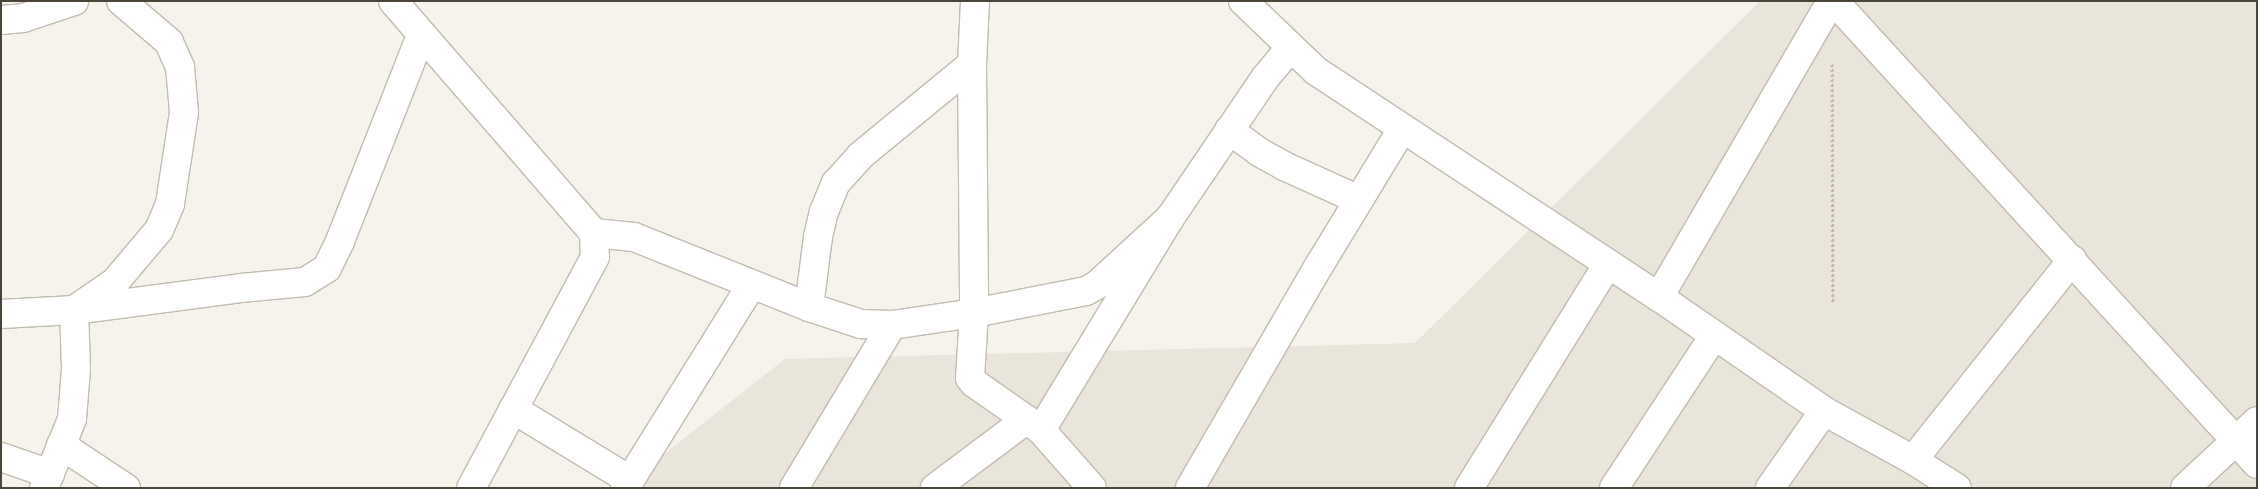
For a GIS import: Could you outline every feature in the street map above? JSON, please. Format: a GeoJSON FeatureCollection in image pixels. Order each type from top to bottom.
{"type":"FeatureCollection","features":[{"type":"Feature","properties":{"kind":"street"},"geometry":{"type":"LineString","coordinates":[[1,20],[24,18],[74,1]]}},
{"type":"Feature","properties":{"kind":"street"},"geometry":{"type":"LineString","coordinates":[[74,310],[115,282],[159,230],[170,204],[183,121],[180,67],[168,42],[121,1]]}},
{"type":"Feature","properties":{"kind":"street"},"geometry":{"type":"LineString","coordinates":[[393,1],[594,233],[595,257],[471,488]]}},
{"type":"Feature","properties":{"kind":"street"},"geometry":{"type":"LineString","coordinates":[[975,1],[972,64],[974,313],[970,378],[974,383],[1034,425],[1092,488]]}},
{"type":"Feature","properties":{"kind":"street"},"geometry":{"type":"LineString","coordinates":[[1243,1],[1316,71],[1659,297],[1824,411],[1913,460],[1957,488]]}},
{"type":"Feature","properties":{"kind":"street"},"geometry":{"type":"LineString","coordinates":[[1659,297],[1832,1],[2072,260],[2257,464]]}},
{"type":"Feature","properties":{"kind":"street"},"geometry":{"type":"LineString","coordinates":[[1,314],[74,310],[241,288],[305,282],[327,268],[340,241],[421,35]]}},
{"type":"Feature","properties":{"kind":"street"},"geometry":{"type":"LineString","coordinates":[[935,488],[1034,425],[1229,130],[1265,78],[1291,47]]}},
{"type":"Feature","properties":{"kind":"street"},"geometry":{"type":"LineString","coordinates":[[809,307],[818,237],[824,212],[836,183],[860,156],[972,64]]}},
{"type":"Feature","properties":{"kind":"street"},"geometry":{"type":"LineString","coordinates":[[1190,488],[1402,129]]}},
{"type":"Feature","properties":{"kind":"street"},"geometry":{"type":"LineString","coordinates":[[1229,130],[1259,152],[1284,166],[1359,200]]}},
{"type":"Feature","properties":{"kind":"street"},"geometry":{"type":"LineString","coordinates":[[594,233],[634,237],[809,307],[861,324],[892,324],[974,313],[1086,291],[1097,285],[1170,218]]}},
{"type":"Feature","properties":{"kind":"street"},"geometry":{"type":"LineString","coordinates":[[1913,460],[2072,260]]}},
{"type":"Feature","properties":{"kind":"street"},"geometry":{"type":"LineString","coordinates":[[1469,488],[1608,264]]}},
{"type":"Feature","properties":{"kind":"street"},"geometry":{"type":"LineString","coordinates":[[513,409],[627,484],[752,284]]}},
{"type":"Feature","properties":{"kind":"street"},"geometry":{"type":"LineString","coordinates":[[1,457],[47,481],[72,419],[76,368],[74,310]]}},
{"type":"Feature","properties":{"kind":"street"},"geometry":{"type":"LineString","coordinates":[[794,488],[892,324]]}},
{"type":"Feature","properties":{"kind":"street"},"geometry":{"type":"LineString","coordinates":[[1614,488],[1714,336]]}},
{"type":"Feature","properties":{"kind":"street"},"geometry":{"type":"LineString","coordinates":[[1775,486],[1824,411]]}},
{"type":"Feature","properties":{"kind":"street"},"geometry":{"type":"LineString","coordinates":[[2185,488],[2257,421]]}},
{"type":"Feature","properties":{"kind":"street"},"geometry":{"type":"LineString","coordinates":[[61,445],[126,488]]}},
{"type":"Feature","properties":{"kind":"path"},"geometry":{"type":"LineString","coordinates":[[1832,60],[1833,302]]}},
{"type":"Feature","properties":{"kind":"shaded area"},"geometry":{"type":"Polygon","coordinates":[[[1760,1],[2257,1],[2257,488],[621,488],[785,359],[1415,343],[1760,1]]]}}]}
